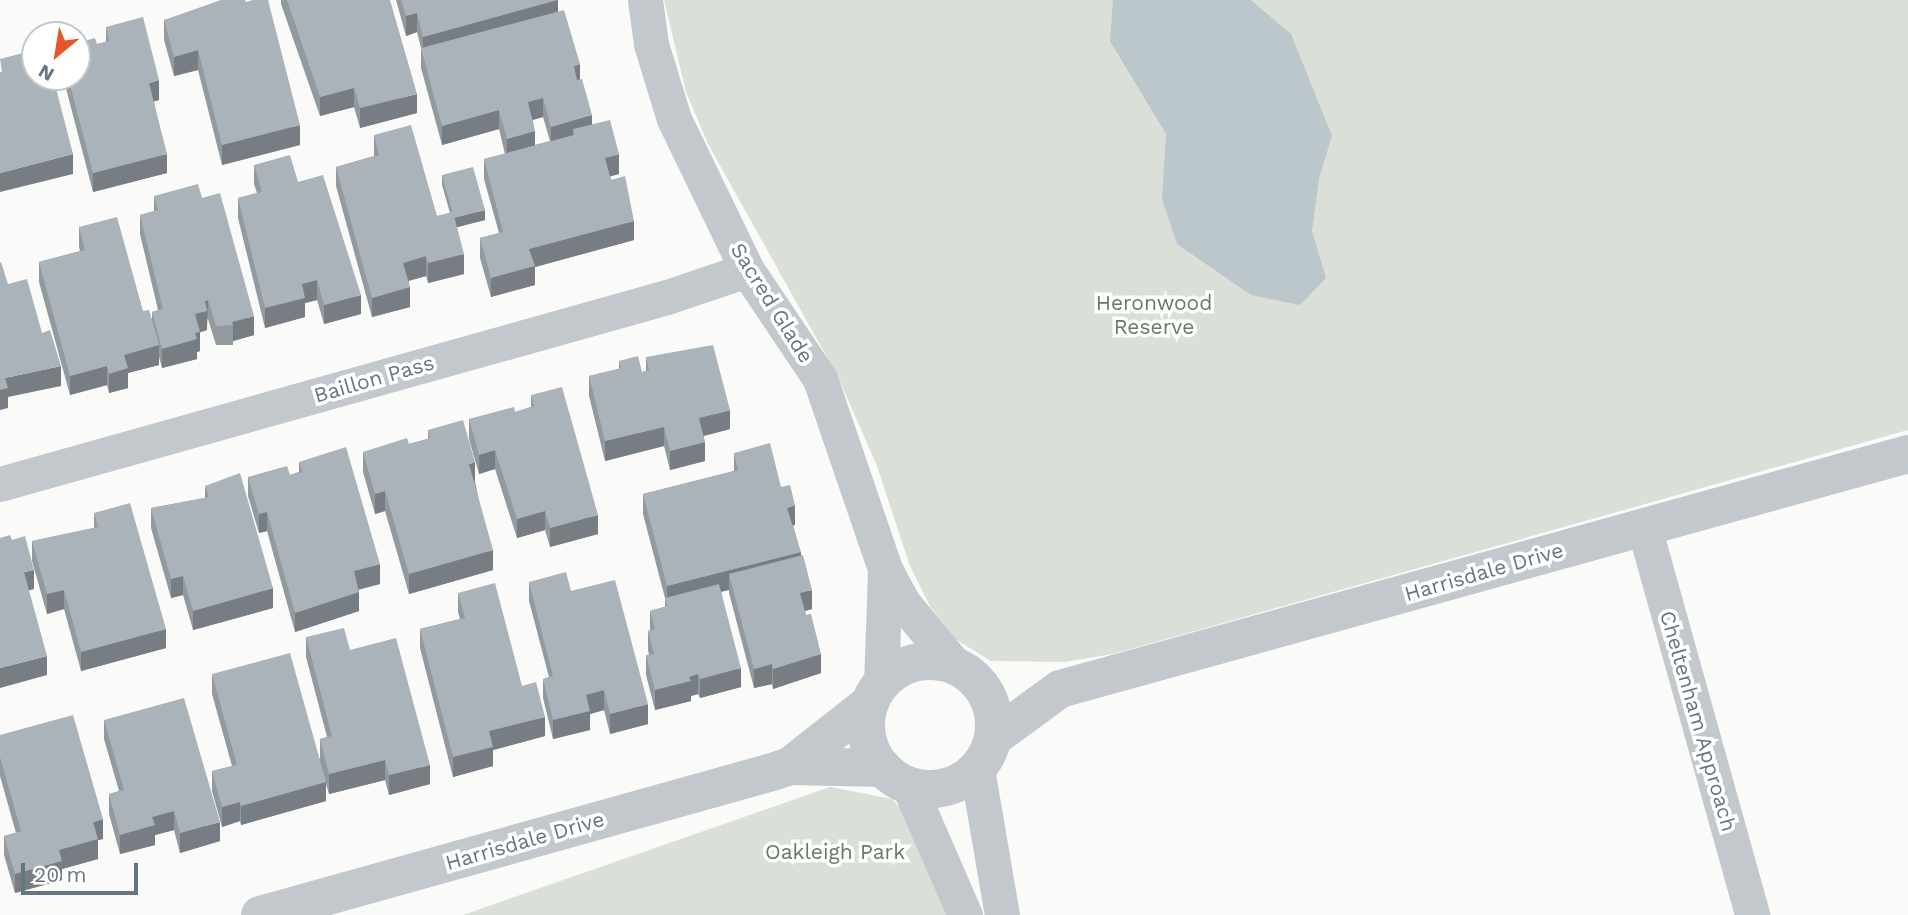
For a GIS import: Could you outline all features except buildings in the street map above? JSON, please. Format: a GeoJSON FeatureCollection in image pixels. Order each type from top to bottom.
{"type":"FeatureCollection","features":[{"type":"Feature","properties":{"kind":"street","name":"Sacred Glade"},"geometry":{"type":"LineString","coordinates":[[645,0],[651,44],[674,119],[747,270],[820,379],[885,569],[904,604],[967,674]]}},
{"type":"Feature","properties":{"kind":"street","name":"Baillon Pass"},"geometry":{"type":"LineString","coordinates":[[0,484],[667,297],[747,270]]}},
{"type":"Feature","properties":{"kind":"street","name":"Harrisdale Drive"},"geometry":{"type":"LineString","coordinates":[[967,674],[1060,689],[1908,454]]}},
{"type":"Feature","properties":{"kind":"street","name":"Cheltenham Approach"},"geometry":{"type":"LineString","coordinates":[[1644,527],[1752,915]]}},
{"type":"Feature","properties":{"kind":"street","name":"Sacred Glade"},"geometry":{"type":"LineString","coordinates":[[875,694],[885,569]]}},
{"type":"Feature","properties":{"kind":"street"},"geometry":{"type":"LineString","coordinates":[[965,915],[896,776],[868,737],[875,694],[913,663],[932,661],[967,674],[989,697],[985,753],[1002,915]]}},
{"type":"Feature","properties":{"kind":"street","name":"Harrisdale Drive"},"geometry":{"type":"LineString","coordinates":[[985,753],[1060,689]]}},
{"type":"Feature","properties":{"kind":"street","name":"Harrisdale Drive"},"geometry":{"type":"LineString","coordinates":[[790,766],[875,694]]}},
{"type":"Feature","properties":{"kind":"street"},"geometry":{"type":"LineString","coordinates":[[896,776],[940,788],[960,782],[985,753]]}},
{"type":"Feature","properties":{"kind":"street","name":"Harrisdale Drive"},"geometry":{"type":"LineString","coordinates":[[260,915],[790,766],[896,776]]}},
{"type":"Feature","properties":{"kind":"green space","name":"Heronwood Reserve"},"geometry":{"type":"Polygon","coordinates":[[[664,0],[1908,0],[1908,430],[1113,654],[1065,662],[991,661],[955,639],[930,606],[910,566],[877,466],[838,377],[708,144],[686,92],[664,0]]]}},
{"type":"Feature","properties":{"kind":"green space","name":"Oakleigh Park"},"geometry":{"type":"Polygon","coordinates":[[[830,787],[892,799],[924,835],[955,915],[463,915],[830,787]]]}},
{"type":"Feature","properties":{"kind":"shaded area"},"geometry":{"type":"Polygon","coordinates":[[[1113,0],[1251,0],[1291,34],[1332,136],[1319,178],[1312,231],[1326,278],[1300,305],[1251,295],[1177,244],[1162,199],[1166,134],[1110,41],[1113,0]]]}}]}
